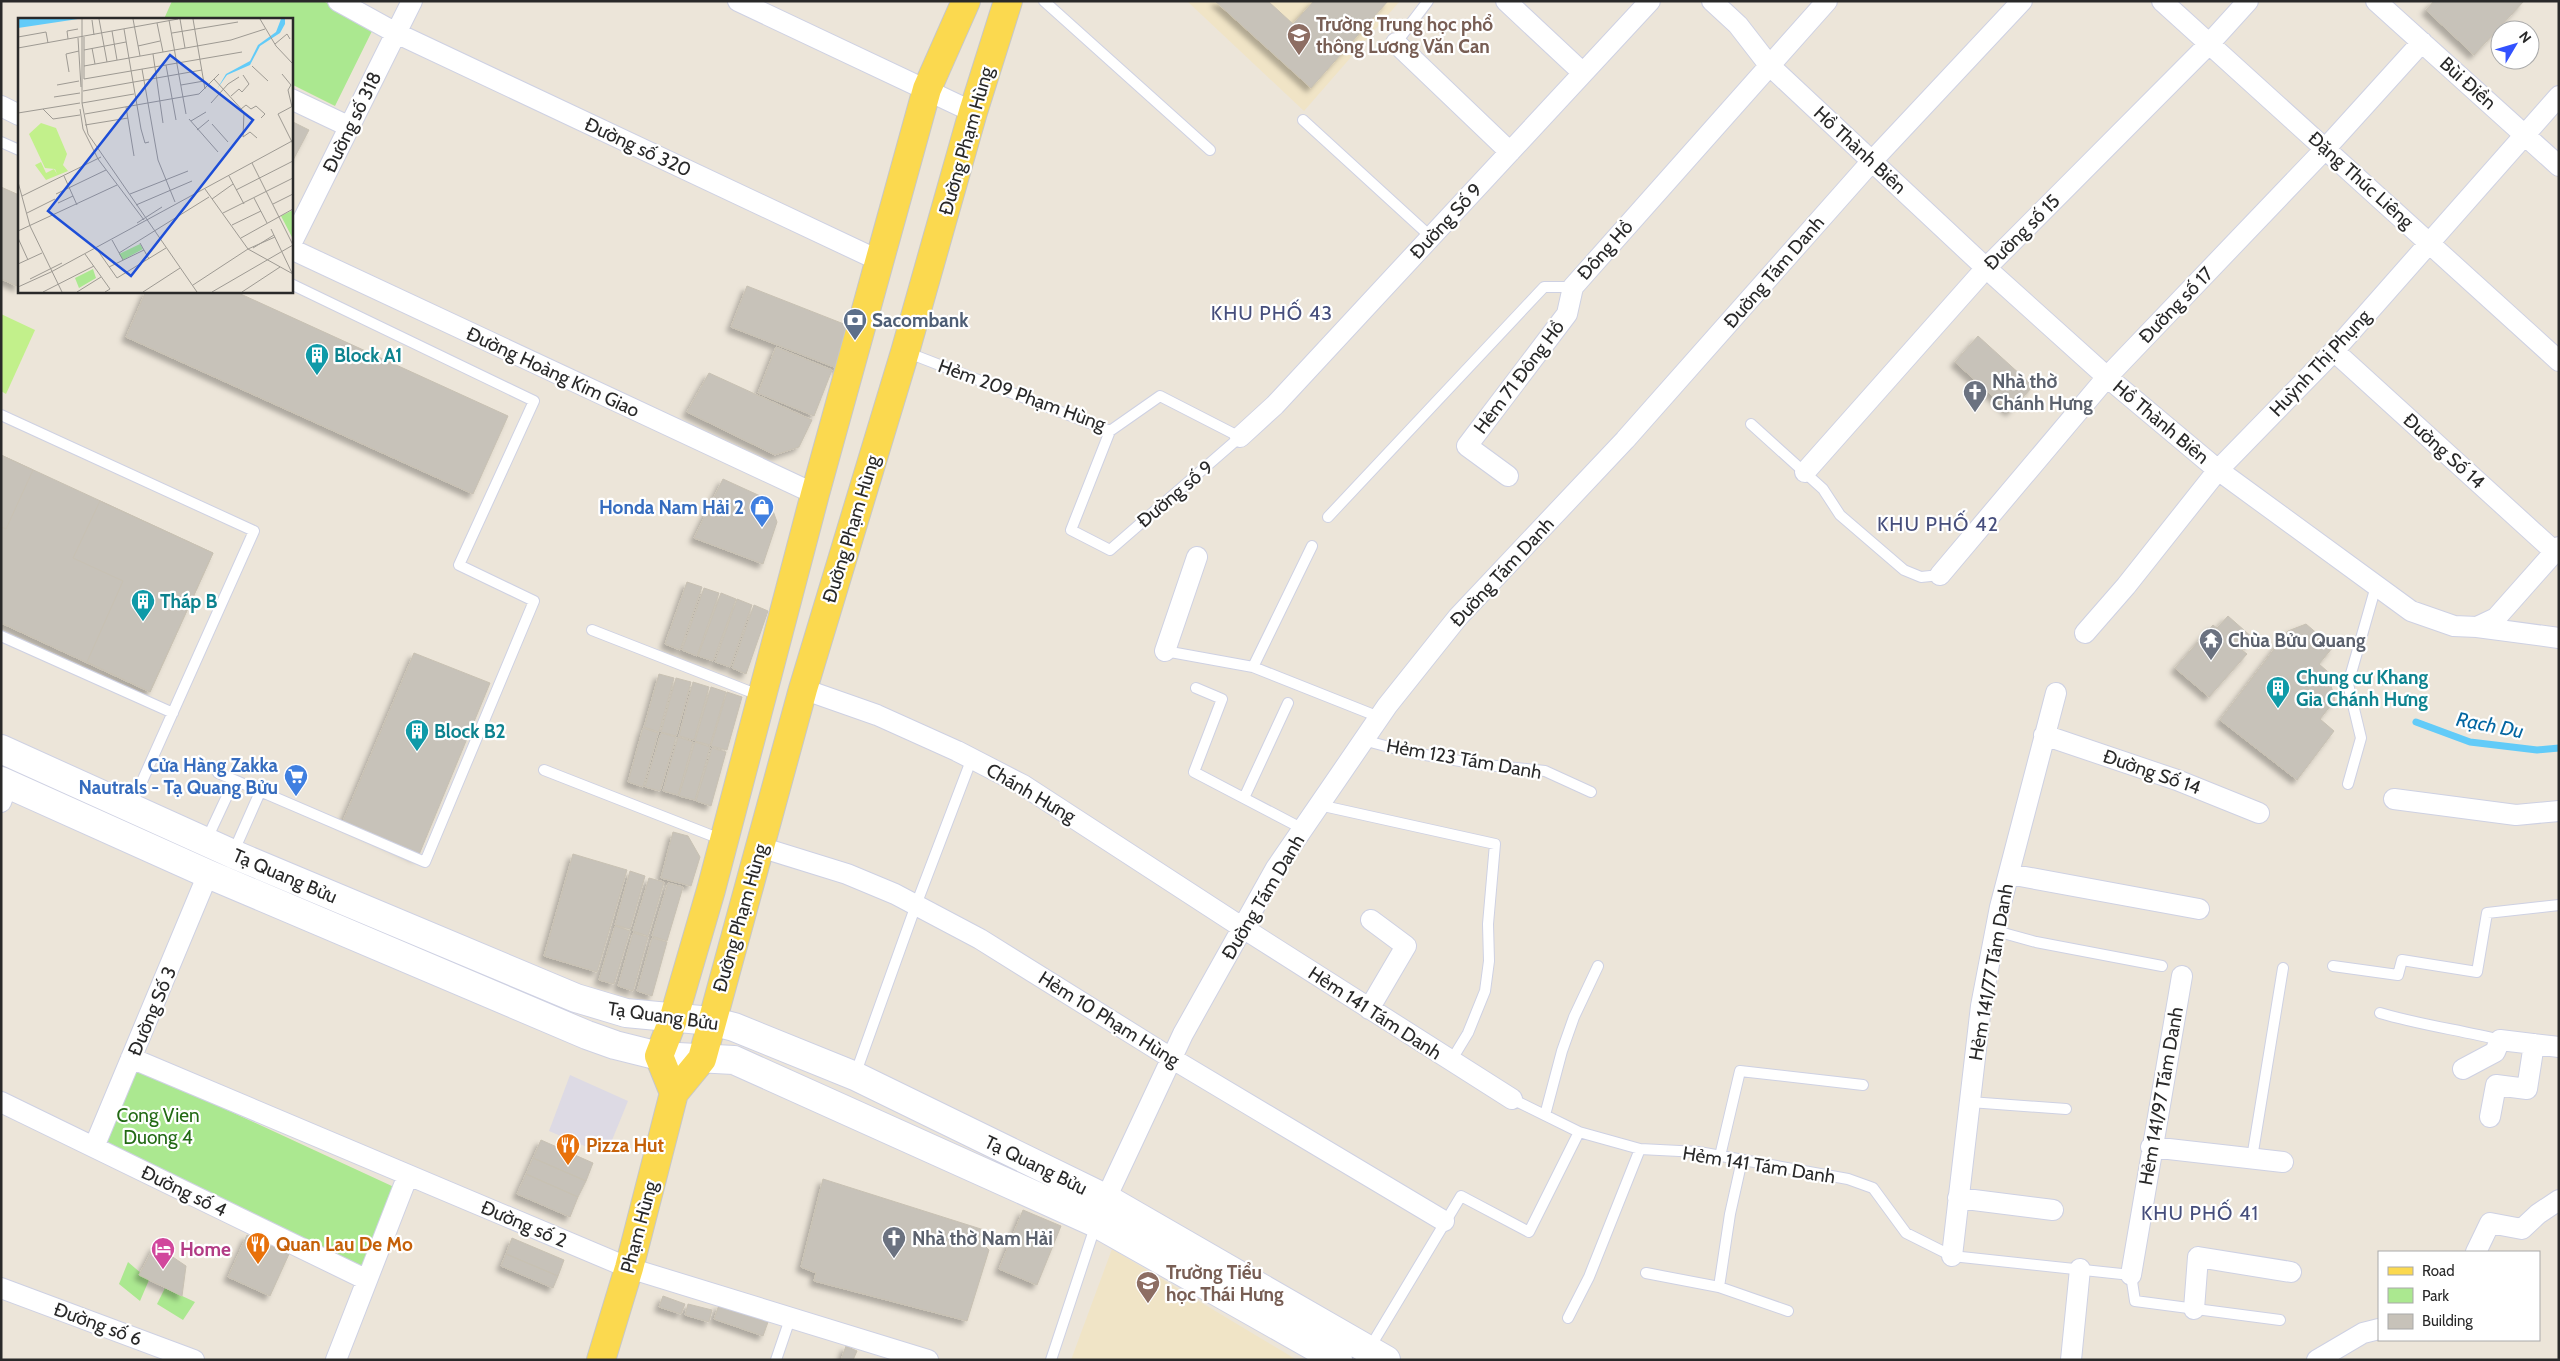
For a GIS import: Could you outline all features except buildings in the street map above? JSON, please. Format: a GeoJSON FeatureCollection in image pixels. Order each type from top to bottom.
{"type":"FeatureCollection","features":[{"type":"Feature","properties":{"kind":"main road","name":"Đường Phạm Hùng"},"geometry":{"type":"LineString","coordinates":[[674,1017],[724,840],[815,494],[928,89],[966,1]]}},
{"type":"Feature","properties":{"kind":"main road","name":"Đường Phạm Hùng"},"geometry":{"type":"LineString","coordinates":[[702,1059],[803,689],[906,352],[973,112],[1008,1]]}},
{"type":"Feature","properties":{"kind":"main road","name":"Tạ Quang Bửu"},"geometry":{"type":"LineString","coordinates":[[1,749],[220,848],[576,998],[626,1013],[711,1021],[734,1027],[855,1076],[1100,1211],[1377,1355]]}},
{"type":"Feature","properties":{"kind":"main road","name":"Tạ Quang Bửu"},"geometry":{"type":"LineString","coordinates":[[3,789],[587,1035],[615,1045],[658,1056],[734,1060],[1100,1211],[1338,1360]]}},
{"type":"Feature","properties":{"kind":"main road"},"geometry":{"type":"LineString","coordinates":[[208,874],[220,848]]}},
{"type":"Feature","properties":{"kind":"main road"},"geometry":{"type":"LineString","coordinates":[[674,1017],[658,1056],[674,1093]]}},
{"type":"Feature","properties":{"kind":"main road","name":"Phạm Hùng"},"geometry":{"type":"LineString","coordinates":[[600,1360],[629,1268],[674,1093],[702,1059]]}},
{"type":"Feature","properties":{"kind":"street","name":"Đường số 320"},"geometry":{"type":"LineString","coordinates":[[338,1],[396,33],[880,261]]}},
{"type":"Feature","properties":{"kind":"street","name":"Đường số 318"},"geometry":{"type":"LineString","coordinates":[[292,242],[412,1]]}},
{"type":"Feature","properties":{"kind":"street"},"geometry":{"type":"LineString","coordinates":[[738,1],[928,89],[973,112]]}},
{"type":"Feature","properties":{"kind":"street"},"geometry":{"type":"LineString","coordinates":[[1506,1],[1583,73]]}},
{"type":"Feature","properties":{"kind":"street","name":"Đường Số 9"},"geometry":{"type":"LineString","coordinates":[[1240,437],[1275,405],[1650,1]]}},
{"type":"Feature","properties":{"kind":"street","name":"Hồ Thành Biên"},"geometry":{"type":"LineString","coordinates":[[1712,1],[1738,25],[1770,65],[1986,268],[2107,377],[2218,470],[2411,611],[2454,626],[2477,627],[2559,638]]}},
{"type":"Feature","properties":{"kind":"street","name":"Đông Hồ"},"geometry":{"type":"LineString","coordinates":[[1573,287],[1827,1]]}},
{"type":"Feature","properties":{"kind":"street","name":"Đường Tám Danh"},"geometry":{"type":"LineString","coordinates":[[1100,1211],[1171,1058],[1276,868],[1379,717],[1458,617],[1625,440],[1872,161],[2022,1]]}},
{"type":"Feature","properties":{"kind":"street","name":"Đặng Thúc Liêng"},"geometry":{"type":"LineString","coordinates":[[2162,1],[2559,361]]}},
{"type":"Feature","properties":{"kind":"street","name":"Đường số 15"},"geometry":{"type":"LineString","coordinates":[[1805,472],[1986,268],[2209,44],[2248,1]]}},
{"type":"Feature","properties":{"kind":"street","name":"Bùi Điền"},"geometry":{"type":"LineString","coordinates":[[2376,1],[2559,166]]}},
{"type":"Feature","properties":{"kind":"street","name":"Đường số 17"},"geometry":{"type":"LineString","coordinates":[[1940,575],[2107,377],[2326,148],[2422,42]]}},
{"type":"Feature","properties":{"kind":"street"},"geometry":{"type":"LineString","coordinates":[[1396,43],[1510,152]]}},
{"type":"Feature","properties":{"kind":"street","name":"Huỳnh Thị Phụng"},"geometry":{"type":"LineString","coordinates":[[2085,633],[2126,586],[2218,470],[2334,351],[2523,134],[2559,96]]}},
{"type":"Feature","properties":{"kind":"street"},"geometry":{"type":"LineString","coordinates":[[292,99],[350,127]]}},
{"type":"Feature","properties":{"kind":"street"},"geometry":{"type":"LineString","coordinates":[[1,106],[18,114]]}},
{"type":"Feature","properties":{"kind":"street","name":"Đường Hoàng Kim Giao"},"geometry":{"type":"LineString","coordinates":[[292,249],[815,494]]}},
{"type":"Feature","properties":{"kind":"street","name":"Hẻm 71 Đông Hồ"},"geometry":{"type":"LineString","coordinates":[[1508,476],[1467,446],[1567,314],[1573,287]]}},
{"type":"Feature","properties":{"kind":"street","name":"Đường Số 14"},"geometry":{"type":"LineString","coordinates":[[2334,351],[2557,549]]}},
{"type":"Feature","properties":{"kind":"street"},"geometry":{"type":"LineString","coordinates":[[2477,627],[2496,618],[2557,549]]}},
{"type":"Feature","properties":{"kind":"street"},"geometry":{"type":"LineString","coordinates":[[1165,651],[1197,557]]}},
{"type":"Feature","properties":{"kind":"street","name":"Chánh Hưng"},"geometry":{"type":"LineString","coordinates":[[803,689],[877,715],[972,758],[1023,785],[1243,928]]}},
{"type":"Feature","properties":{"kind":"street","name":"Hẻm 141/77 Tám Danh"},"geometry":{"type":"LineString","coordinates":[[1952,1256],[1982,1006],[2009,874],[2056,693]]}},
{"type":"Feature","properties":{"kind":"street","name":"Đường Số 14"},"geometry":{"type":"LineString","coordinates":[[2044,735],[2177,780],[2259,813]]}},
{"type":"Feature","properties":{"kind":"street"},"geometry":{"type":"LineString","coordinates":[[2394,799],[2516,815],[2559,810]]}},
{"type":"Feature","properties":{"kind":"street","name":"Hẻm 10 Phạm Hùng"},"geometry":{"type":"LineString","coordinates":[[760,847],[847,874],[895,894],[980,939],[1171,1058],[1444,1221]]}},
{"type":"Feature","properties":{"kind":"street","name":"Đường Số 3"},"geometry":{"type":"LineString","coordinates":[[94,1147],[208,874]]}},
{"type":"Feature","properties":{"kind":"street"},"geometry":{"type":"LineString","coordinates":[[2009,874],[2199,909]]}},
{"type":"Feature","properties":{"kind":"street"},"geometry":{"type":"LineString","coordinates":[[1369,1009],[1406,946],[1371,920]]}},
{"type":"Feature","properties":{"kind":"street","name":"Hẻm 141 Tám Danh"},"geometry":{"type":"LineString","coordinates":[[1243,928],[1512,1099]]}},
{"type":"Feature","properties":{"kind":"street","name":"Hẻm 141/97 Tám Danh"},"geometry":{"type":"LineString","coordinates":[[2131,1275],[2151,1148],[2182,976]]}},
{"type":"Feature","properties":{"kind":"street"},"geometry":{"type":"LineString","coordinates":[[2463,1069],[2495,1052],[2500,1040],[2559,1047]]}},
{"type":"Feature","properties":{"kind":"street"},"geometry":{"type":"LineString","coordinates":[[2490,1117],[2496,1085],[2528,1089],[2534,1044]]}},
{"type":"Feature","properties":{"kind":"street","name":"Đường số 2"},"geometry":{"type":"LineString","coordinates":[[131,1058],[629,1268],[791,1316],[928,1360]]}},
{"type":"Feature","properties":{"kind":"street","name":"Đường số 4"},"geometry":{"type":"LineString","coordinates":[[1,1102],[367,1280]]}},
{"type":"Feature","properties":{"kind":"street"},"geometry":{"type":"LineString","coordinates":[[2151,1148],[2283,1162]]}},
{"type":"Feature","properties":{"kind":"street"},"geometry":{"type":"LineString","coordinates":[[336,1360],[408,1175]]}},
{"type":"Feature","properties":{"kind":"street"},"geometry":{"type":"LineString","coordinates":[[1958,1198],[2053,1210]]}},
{"type":"Feature","properties":{"kind":"street"},"geometry":{"type":"LineString","coordinates":[[2476,1251],[2490,1223],[2522,1229],[2538,1214],[2559,1200]]}},
{"type":"Feature","properties":{"kind":"street"},"geometry":{"type":"LineString","coordinates":[[2194,1309],[2198,1257],[2291,1272]]}},
{"type":"Feature","properties":{"kind":"street"},"geometry":{"type":"LineString","coordinates":[[2071,1360],[2080,1269]]}},
{"type":"Feature","properties":{"kind":"street","name":"Đường số 6"},"geometry":{"type":"LineString","coordinates":[[1,1288],[194,1360]]}},
{"type":"Feature","properties":{"kind":"street"},"geometry":{"type":"LineString","coordinates":[[2317,1360],[2363,1333],[2378,1329]]}},
{"type":"Feature","properties":{"kind":"lane"},"geometry":{"type":"LineString","coordinates":[[1044,1],[1210,150]]}},
{"type":"Feature","properties":{"kind":"lane"},"geometry":{"type":"LineString","coordinates":[[1396,43],[1428,1]]}},
{"type":"Feature","properties":{"kind":"lane"},"geometry":{"type":"LineString","coordinates":[[1303,120],[1431,236]]}},
{"type":"Feature","properties":{"kind":"lane"},"geometry":{"type":"LineString","coordinates":[[1,142],[18,150]]}},
{"type":"Feature","properties":{"kind":"lane"},"geometry":{"type":"LineString","coordinates":[[218,774],[425,862],[534,601],[459,566],[534,400],[292,284]]}},
{"type":"Feature","properties":{"kind":"lane","name":"Đông Hồ"},"geometry":{"type":"LineString","coordinates":[[1328,516],[1544,287],[1573,287]]}},
{"type":"Feature","properties":{"kind":"lane","name":"Hẻm 209 Phạm Hùng"},"geometry":{"type":"LineString","coordinates":[[906,352],[1110,431],[1160,396],[1240,437]]}},
{"type":"Feature","properties":{"kind":"lane"},"geometry":{"type":"LineString","coordinates":[[1,415],[254,531],[130,807]]}},
{"type":"Feature","properties":{"kind":"lane"},"geometry":{"type":"LineString","coordinates":[[1751,424],[1823,489],[1840,515],[1904,570],[1921,577],[1940,575]]}},
{"type":"Feature","properties":{"kind":"lane","name":"Đường số 9"},"geometry":{"type":"LineString","coordinates":[[1110,431],[1071,530],[1110,550],[1240,437]]}},
{"type":"Feature","properties":{"kind":"lane"},"geometry":{"type":"LineString","coordinates":[[1254,667],[1312,546]]}},
{"type":"Feature","properties":{"kind":"lane"},"geometry":{"type":"LineString","coordinates":[[2348,784],[2362,738],[2348,684],[2376,586]]}},
{"type":"Feature","properties":{"kind":"lane"},"geometry":{"type":"LineString","coordinates":[[592,630],[762,696]]}},
{"type":"Feature","properties":{"kind":"lane"},"geometry":{"type":"LineString","coordinates":[[1,636],[173,713]]}},
{"type":"Feature","properties":{"kind":"lane"},"geometry":{"type":"LineString","coordinates":[[1165,651],[1254,667],[1379,717]]}},
{"type":"Feature","properties":{"kind":"lane"},"geometry":{"type":"LineString","coordinates":[[1196,688],[1222,699],[1194,772],[1303,829]]}},
{"type":"Feature","properties":{"kind":"lane"},"geometry":{"type":"LineString","coordinates":[[1244,798],[1288,702]]}},
{"type":"Feature","properties":{"kind":"lane","name":"Hẻm 123 Tám Danh"},"geometry":{"type":"LineString","coordinates":[[1363,740],[1408,752],[1476,764],[1545,771],[1591,792]]}},
{"type":"Feature","properties":{"kind":"lane"},"geometry":{"type":"LineString","coordinates":[[855,1076],[916,905],[972,758]]}},
{"type":"Feature","properties":{"kind":"lane"},"geometry":{"type":"LineString","coordinates":[[544,770],[724,840]]}},
{"type":"Feature","properties":{"kind":"lane"},"geometry":{"type":"LineString","coordinates":[[220,848],[234,781]]}},
{"type":"Feature","properties":{"kind":"lane"},"geometry":{"type":"LineString","coordinates":[[220,848],[260,792]]}},
{"type":"Feature","properties":{"kind":"lane"},"geometry":{"type":"LineString","coordinates":[[1319,805],[1495,844],[1488,924],[1489,961],[1485,991],[1468,1033],[1451,1061]]}},
{"type":"Feature","properties":{"kind":"lane"},"geometry":{"type":"LineString","coordinates":[[2333,966],[2398,975],[2402,960],[2477,972],[2488,912],[2559,905]]}},
{"type":"Feature","properties":{"kind":"lane"},"geometry":{"type":"LineString","coordinates":[[1996,931],[2036,942],[2162,966]]}},
{"type":"Feature","properties":{"kind":"lane"},"geometry":{"type":"LineString","coordinates":[[1545,1115],[1562,1051],[1574,1017],[1598,966]]}},
{"type":"Feature","properties":{"kind":"lane"},"geometry":{"type":"LineString","coordinates":[[2252,1158],[2283,968]]}},
{"type":"Feature","properties":{"kind":"lane"},"geometry":{"type":"LineString","coordinates":[[2380,1013],[2417,1024],[2452,1028],[2500,1040]]}},
{"type":"Feature","properties":{"kind":"lane"},"geometry":{"type":"LineString","coordinates":[[1720,1156],[1740,1071],[1863,1085]]}},
{"type":"Feature","properties":{"kind":"lane","name":"Hẻm 141 Tám Danh"},"geometry":{"type":"LineString","coordinates":[[1512,1099],[1579,1132],[1640,1149],[1699,1152],[1848,1179],[1874,1188],[1906,1233],[1952,1256],[2131,1275]]}},
{"type":"Feature","properties":{"kind":"lane"},"geometry":{"type":"LineString","coordinates":[[1970,1102],[2066,1109]]}},
{"type":"Feature","properties":{"kind":"lane"},"geometry":{"type":"LineString","coordinates":[[1377,1355],[1444,1221],[1461,1196],[1529,1232],[1579,1132]]}},
{"type":"Feature","properties":{"kind":"lane"},"geometry":{"type":"LineString","coordinates":[[1568,1318],[1589,1277],[1640,1149]]}},
{"type":"Feature","properties":{"kind":"lane"},"geometry":{"type":"LineString","coordinates":[[1719,1287],[1730,1214],[1742,1160]]}},
{"type":"Feature","properties":{"kind":"lane"},"geometry":{"type":"LineString","coordinates":[[1051,1360],[1100,1211]]}},
{"type":"Feature","properties":{"kind":"lane"},"geometry":{"type":"LineString","coordinates":[[1646,1273],[1719,1287],[1788,1311]]}},
{"type":"Feature","properties":{"kind":"lane"},"geometry":{"type":"LineString","coordinates":[[2131,1275],[2135,1301],[2280,1320]]}},
{"type":"Feature","properties":{"kind":"lane"},"geometry":{"type":"LineString","coordinates":[[776,1360],[791,1316]]}},
{"type":"Feature","properties":{"kind":"shaded area","name":"Trường Trung học phổ thông Lương Văn Can"},"geometry":{"type":"Polygon","coordinates":[[[1187,1],[1400,1],[1304,111],[1187,1]]]}},
{"type":"Feature","properties":{"kind":"shaded area"},"geometry":{"type":"Polygon","coordinates":[[[570,1075],[628,1101],[606,1155],[549,1131],[570,1075]]]}},
{"type":"Feature","properties":{"kind":"shaded area","name":"Trường Tiểu học Thái Hưng"},"geometry":{"type":"Polygon","coordinates":[[[1112,1249],[1297,1360],[1071,1360],[1112,1249]]]}},
{"type":"Feature","properties":{"kind":"green space"},"geometry":{"type":"Polygon","coordinates":[[[172,1],[323,1],[374,27],[335,106],[292,84],[292,18],[164,18],[172,1]]]}},
{"type":"Feature","properties":{"kind":"green space"},"geometry":{"type":"Polygon","coordinates":[[[1,314],[35,330],[6,394],[1,391],[1,314]]]}},
{"type":"Feature","properties":{"kind":"green space","name":"Cong Vien Duong 4"},"geometry":{"type":"Polygon","coordinates":[[[130,1065],[394,1187],[371,1270],[102,1147],[130,1065]]]}},
{"type":"Feature","properties":{"kind":"green space"},"geometry":{"type":"Polygon","coordinates":[[[128,1262],[149,1280],[140,1301],[119,1284],[128,1262]]]}},
{"type":"Feature","properties":{"kind":"green space"},"geometry":{"type":"Polygon","coordinates":[[[165,1288],[195,1302],[183,1320],[157,1304],[165,1288]]]}},
{"type":"Feature","properties":{"kind":"waterway","name":"Rạch Du"},"geometry":{"type":"LineString","coordinates":[[2416,722],[2470,742],[2537,750],[2559,748]]}},
{"type":"Feature","properties":{"kind":"place","name":"Trường Trung học phổ thông Lương Văn Can"},"geometry":{"type":"Point","coordinates":[1299,56]}},
{"type":"Feature","properties":{"kind":"place","name":"Sacombank"},"geometry":{"type":"Point","coordinates":[855,341]}},
{"type":"Feature","properties":{"kind":"place","name":"Block A1"},"geometry":{"type":"Point","coordinates":[317,376]}},
{"type":"Feature","properties":{"kind":"place","name":"Nhà thờ Chánh Hưng"},"geometry":{"type":"Point","coordinates":[1975,413]}},
{"type":"Feature","properties":{"kind":"place","name":"Honda Nam Hải 2"},"geometry":{"type":"Point","coordinates":[762,528]}},
{"type":"Feature","properties":{"kind":"place","name":"Tháp B"},"geometry":{"type":"Point","coordinates":[143,622]}},
{"type":"Feature","properties":{"kind":"place","name":"Chùa Bửu Quang"},"geometry":{"type":"Point","coordinates":[2211,661]}},
{"type":"Feature","properties":{"kind":"place","name":"Chung cư Khang Gia Chánh Hưng"},"geometry":{"type":"Point","coordinates":[2278,709]}},
{"type":"Feature","properties":{"kind":"place","name":"Block B2"},"geometry":{"type":"Point","coordinates":[417,752]}},
{"type":"Feature","properties":{"kind":"place","name":"Cửa Hàng Zakka Nautrals - Tạ Quang Bửu"},"geometry":{"type":"Point","coordinates":[296,797]}},
{"type":"Feature","properties":{"kind":"place","name":"Pizza Hut"},"geometry":{"type":"Point","coordinates":[568,1166]}},
{"type":"Feature","properties":{"kind":"place","name":"Nhà thờ Nam Hải"},"geometry":{"type":"Point","coordinates":[894,1259]}},
{"type":"Feature","properties":{"kind":"place","name":"Quan Lau De Mo"},"geometry":{"type":"Point","coordinates":[258,1265]}},
{"type":"Feature","properties":{"kind":"place","name":"Home"},"geometry":{"type":"Point","coordinates":[163,1270]}},
{"type":"Feature","properties":{"kind":"place","name":"Trường Tiểu học Thái Hưng"},"geometry":{"type":"Point","coordinates":[1148,1304]}},
{"type":"Feature","properties":{"kind":"district","name":"KHU PHỐ 43"},"geometry":{"type":"Point","coordinates":[1272,313]}},
{"type":"Feature","properties":{"kind":"district","name":"KHU PHỐ 42"},"geometry":{"type":"Point","coordinates":[1938,524]}},
{"type":"Feature","properties":{"kind":"district","name":"KHU PHỐ 41"},"geometry":{"type":"Point","coordinates":[2200,1213]}}]}
